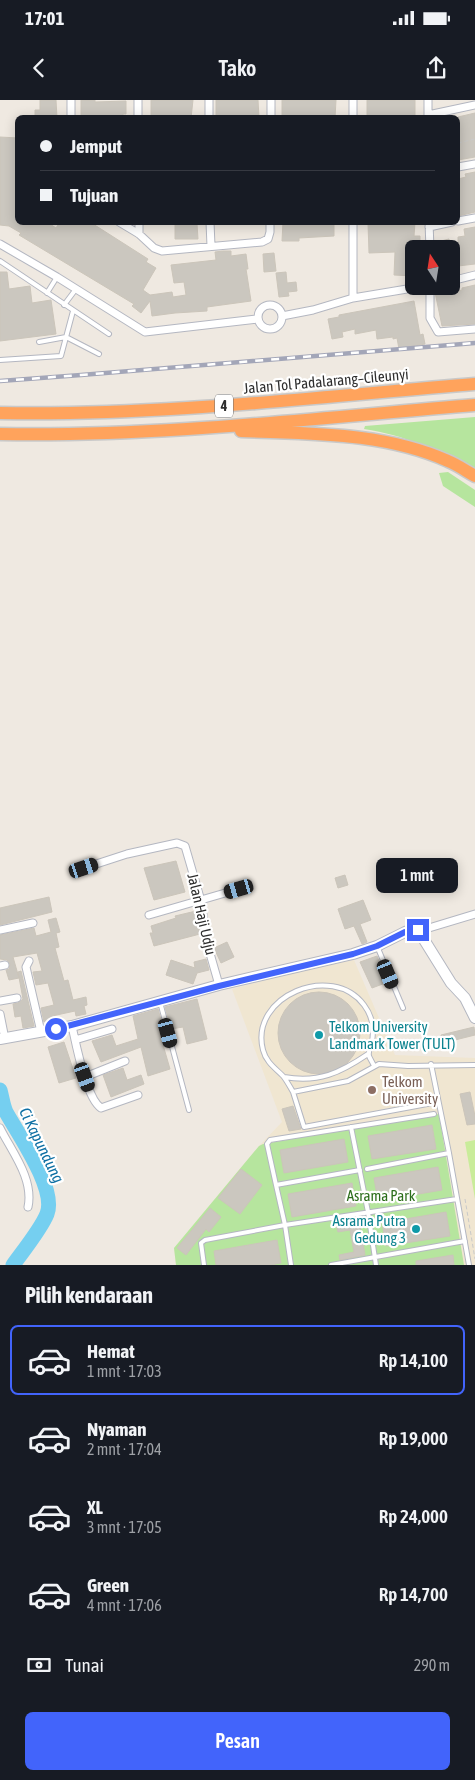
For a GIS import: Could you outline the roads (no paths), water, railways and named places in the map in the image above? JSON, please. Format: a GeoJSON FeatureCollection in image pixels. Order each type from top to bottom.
{"type":"FeatureCollection","features":[{"type":"Feature","properties":{"kind":"highway"},"geometry":{"type":"LineString","coordinates":[[446,386],[475,378]]}},
{"type":"Feature","properties":{"kind":"highway","name":"Jalan Tol Padalarang–Cileunyi"},"geometry":{"type":"LineString","coordinates":[[0,414],[54,414],[207,407],[475,384]]}},
{"type":"Feature","properties":{"kind":"highway","name":"4"},"geometry":{"type":"LineString","coordinates":[[0,434],[92,434],[181,430],[475,405]]}},
{"type":"Feature","properties":{"kind":"highway"},"geometry":{"type":"LineString","coordinates":[[181,430],[313,433],[368,438],[413,448],[449,461],[475,476]]}},
{"type":"Feature","properties":{"kind":"street"},"geometry":{"type":"LineString","coordinates":[[70,115],[71,100]]}},
{"type":"Feature","properties":{"kind":"street"},"geometry":{"type":"LineString","coordinates":[[138,100],[138,115]]}},
{"type":"Feature","properties":{"kind":"street"},"geometry":{"type":"LineString","coordinates":[[209,100],[209,115]]}},
{"type":"Feature","properties":{"kind":"street"},"geometry":{"type":"LineString","coordinates":[[271,100],[271,115]]}},
{"type":"Feature","properties":{"kind":"street"},"geometry":{"type":"LineString","coordinates":[[353,100],[353,115]]}},
{"type":"Feature","properties":{"kind":"street"},"geometry":{"type":"LineString","coordinates":[[428,100],[428,115]]}},
{"type":"Feature","properties":{"kind":"street"},"geometry":{"type":"LineString","coordinates":[[432,115],[475,105]]}},
{"type":"Feature","properties":{"kind":"street"},"geometry":{"type":"LineString","coordinates":[[460,167],[475,164]]}},
{"type":"Feature","properties":{"kind":"street"},"geometry":{"type":"LineString","coordinates":[[460,221],[475,218]]}},
{"type":"Feature","properties":{"kind":"street"},"geometry":{"type":"LineString","coordinates":[[124,225],[139,234],[154,248],[162,251],[262,242],[268,239],[270,225]]}},
{"type":"Feature","properties":{"kind":"street"},"geometry":{"type":"LineString","coordinates":[[139,225],[139,234]]}},
{"type":"Feature","properties":{"kind":"street"},"geometry":{"type":"LineString","coordinates":[[210,225],[211,246]]}},
{"type":"Feature","properties":{"kind":"street"},"geometry":{"type":"LineString","coordinates":[[352,225],[353,298]]}},
{"type":"Feature","properties":{"kind":"street"},"geometry":{"type":"LineString","coordinates":[[429,225],[430,240]]}},
{"type":"Feature","properties":{"kind":"street"},"geometry":{"type":"LineString","coordinates":[[0,244],[145,332],[257,319]]}},
{"type":"Feature","properties":{"kind":"street"},"geometry":{"type":"LineString","coordinates":[[460,279],[475,276]]}},
{"type":"Feature","properties":{"kind":"street"},"geometry":{"type":"LineString","coordinates":[[282,316],[353,298],[405,289]]}},
{"type":"Feature","properties":{"kind":"street"},"geometry":{"type":"LineString","coordinates":[[430,295],[430,318],[438,332],[475,329]]}},
{"type":"Feature","properties":{"kind":"street"},"geometry":{"type":"LineString","coordinates":[[268,305],[279,309],[282,316],[281,323],[272,330],[264,329],[257,319],[258,312],[268,305]]}},
{"type":"Feature","properties":{"kind":"street","name":"Jalan Haji Udju"},"geometry":{"type":"LineString","coordinates":[[84,868],[127,854],[177,843],[185,846],[200,901],[207,942],[219,986]]}},
{"type":"Feature","properties":{"kind":"street"},"geometry":{"type":"LineString","coordinates":[[149,915],[239,889]]}},
{"type":"Feature","properties":{"kind":"street"},"geometry":{"type":"LineString","coordinates":[[419,932],[475,914]]}},
{"type":"Feature","properties":{"kind":"street"},"geometry":{"type":"LineString","coordinates":[[0,930],[34,923]]}},
{"type":"Feature","properties":{"kind":"street"},"geometry":{"type":"LineString","coordinates":[[0,1014],[2,1039],[72,1026],[219,986],[353,954],[416,929],[451,983],[465,998],[475,1018]]}},
{"type":"Feature","properties":{"kind":"street"},"geometry":{"type":"LineString","coordinates":[[29,961],[26,967],[41,1032]]}},
{"type":"Feature","properties":{"kind":"street"},"geometry":{"type":"LineString","coordinates":[[0,1001],[17,998]]}},
{"type":"Feature","properties":{"kind":"street"},"geometry":{"type":"LineString","coordinates":[[72,1026],[85,1077],[94,1102],[101,1108],[138,1095]]}},
{"type":"Feature","properties":{"kind":"street"},"geometry":{"type":"LineString","coordinates":[[75,1040],[112,1030]]}},
{"type":"Feature","properties":{"kind":"street"},"geometry":{"type":"LineString","coordinates":[[85,1077],[125,1061]]}},
{"type":"Feature","properties":{"kind":"street"},"geometry":{"type":"LineString","coordinates":[[0,1128],[25,1175],[29,1187],[28,1208]]}},
{"type":"Feature","properties":{"kind":"lane"},"geometry":{"type":"LineString","coordinates":[[0,262],[109,334]]}},
{"type":"Feature","properties":{"kind":"lane"},"geometry":{"type":"LineString","coordinates":[[47,293],[57,277]]}},
{"type":"Feature","properties":{"kind":"lane"},"geometry":{"type":"LineString","coordinates":[[64,305],[76,289]]}},
{"type":"Feature","properties":{"kind":"lane"},"geometry":{"type":"LineString","coordinates":[[0,360],[60,357],[73,311]]}},
{"type":"Feature","properties":{"kind":"lane"},"geometry":{"type":"LineString","coordinates":[[40,342],[66,337],[99,354]]}},
{"type":"Feature","properties":{"kind":"lane"},"geometry":{"type":"LineString","coordinates":[[377,946],[403,1008]]}},
{"type":"Feature","properties":{"kind":"lane"},"geometry":{"type":"LineString","coordinates":[[374,1066],[368,1054],[374,1029],[369,1012],[352,995],[338,988],[327,985],[311,986],[297,990],[275,1006],[268,1016],[261,1041],[263,1051],[268,1062],[284,1077],[293,1092],[304,1127],[438,1102]]}},
{"type":"Feature","properties":{"kind":"lane"},"geometry":{"type":"LineString","coordinates":[[160,1002],[189,1110]]}},
{"type":"Feature","properties":{"kind":"lane"},"geometry":{"type":"LineString","coordinates":[[284,1077],[307,1079],[329,1075],[349,1066],[368,1054]]}},
{"type":"Feature","properties":{"kind":"lane"},"geometry":{"type":"LineString","coordinates":[[293,1092],[348,1081],[379,1064],[408,1066],[431,1064],[475,1065]]}},
{"type":"Feature","properties":{"kind":"lane"},"geometry":{"type":"LineString","coordinates":[[431,1064],[469,1265]]}},
{"type":"Feature","properties":{"kind":"lane"},"geometry":{"type":"LineString","coordinates":[[291,1265],[268,1141],[434,1114]]}},
{"type":"Feature","properties":{"kind":"lane"},"geometry":{"type":"LineString","coordinates":[[351,1127],[368,1212],[376,1265]]}},
{"type":"Feature","properties":{"kind":"lane"},"geometry":{"type":"LineString","coordinates":[[367,1169],[449,1153]]}},
{"type":"Feature","properties":{"kind":"lane"},"geometry":{"type":"LineString","coordinates":[[276,1185],[360,1170]]}},
{"type":"Feature","properties":{"kind":"lane"},"geometry":{"type":"LineString","coordinates":[[204,1265],[201,1241],[285,1225],[457,1199]]}},
{"type":"Feature","properties":{"kind":"lane"},"geometry":{"type":"LineString","coordinates":[[331,1265],[465,1241]]}},
{"type":"Feature","properties":{"kind":"waterway","name":"Ci Kapundung"},"geometry":{"type":"LineString","coordinates":[[0,1090],[6,1112],[42,1177],[49,1203],[47,1214],[41,1226],[13,1265]]}},
{"type":"Feature","properties":{"kind":"railway"},"geometry":{"type":"LineString","coordinates":[[0,381],[475,343]]}},
{"type":"Feature","properties":{"kind":"place","name":"Telkom University Landmark Tower (TULT)"},"geometry":{"type":"Point","coordinates":[319,1035]}},
{"type":"Feature","properties":{"kind":"place","name":"Telkom University"},"geometry":{"type":"Point","coordinates":[372,1090]}},
{"type":"Feature","properties":{"kind":"place","name":"Asrama Putra Gedung 3"},"geometry":{"type":"Point","coordinates":[416,1229]}},
{"type":"Feature","properties":{"kind":"park label","name":"Asrama Park"},"geometry":{"type":"Point","coordinates":[381,1195]}}]}
